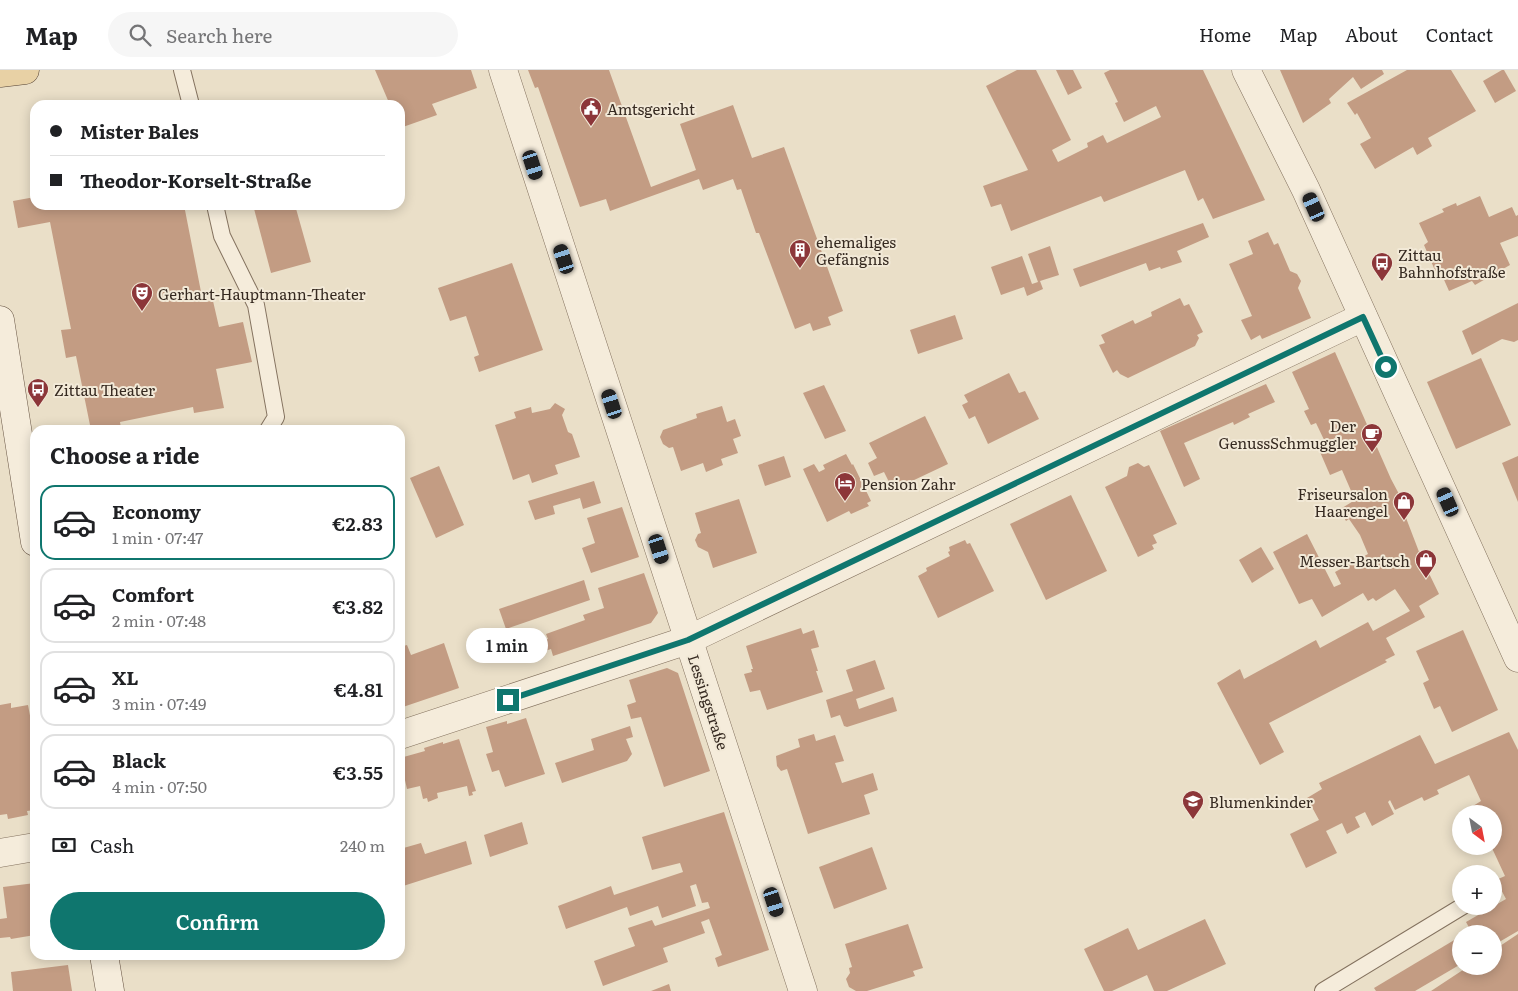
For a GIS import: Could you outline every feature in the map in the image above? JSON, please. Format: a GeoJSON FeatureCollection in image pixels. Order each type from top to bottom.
{"type":"FeatureCollection","features":[{"type":"Feature","properties":{"kind":"main road"},"geometry":{"type":"LineString","coordinates":[[0,73],[25,70]]}},
{"type":"Feature","properties":{"kind":"street","name":"Lessingstraße"},"geometry":{"type":"LineString","coordinates":[[503,70],[803,991]]}},
{"type":"Feature","properties":{"kind":"street"},"geometry":{"type":"LineString","coordinates":[[1246,70],[1306,190],[1518,658]]}},
{"type":"Feature","properties":{"kind":"street"},"geometry":{"type":"LineString","coordinates":[[405,733],[688,640],[1363,317]]}},
{"type":"Feature","properties":{"kind":"street"},"geometry":{"type":"LineString","coordinates":[[0,320],[30,487]]}},
{"type":"Feature","properties":{"kind":"street"},"geometry":{"type":"LineString","coordinates":[[0,853],[30,848]]}},
{"type":"Feature","properties":{"kind":"street"},"geometry":{"type":"LineString","coordinates":[[105,960],[110,991]]}},
{"type":"Feature","properties":{"kind":"lane"},"geometry":{"type":"LineString","coordinates":[[182,70],[190,100]]}},
{"type":"Feature","properties":{"kind":"lane"},"geometry":{"type":"LineString","coordinates":[[216,210],[222,236],[256,305],[276,417],[271,425]]}},
{"type":"Feature","properties":{"kind":"lane"},"geometry":{"type":"LineString","coordinates":[[1324,991],[1452,913]]}},
{"type":"Feature","properties":{"kind":"building"},"geometry":{"type":"Polygon","coordinates":[[[375,70],[471,70],[477,88],[432,104],[437,115],[405,126],[405,100],[388,100],[375,70]]]}},
{"type":"Feature","properties":{"kind":"building"},"geometry":{"type":"Polygon","coordinates":[[[528,70],[609,70],[651,187],[696,170],[680,124],[733,105],[752,158],[784,147],[843,311],[828,317],[831,325],[813,331],[810,323],[795,329],[759,233],[756,233],[741,189],[737,190],[733,179],[703,190],[699,179],[610,211],[606,199],[580,207],[538,87],[535,88],[528,70]]]}},
{"type":"Feature","properties":{"kind":"building"},"geometry":{"type":"Polygon","coordinates":[[[1017,70],[1036,70],[1071,140],[1052,150],[1058,162],[1088,147],[1087,143],[1103,135],[1107,143],[1161,117],[1156,106],[1124,122],[1115,103],[1118,102],[1104,73],[1110,70],[1203,70],[1265,200],[1213,219],[1203,198],[1198,201],[1185,170],[1104,202],[1101,196],[1011,231],[1001,204],[991,207],[983,186],[1028,170],[986,86],[1017,70]]]}},
{"type":"Feature","properties":{"kind":"building"},"geometry":{"type":"Polygon","coordinates":[[[1056,70],[1073,70],[1082,88],[1068,95],[1056,70]]]}},
{"type":"Feature","properties":{"kind":"building"},"geometry":{"type":"Polygon","coordinates":[[[1280,70],[1382,70],[1384,74],[1361,89],[1353,77],[1329,99],[1331,103],[1303,123],[1280,70]]]}},
{"type":"Feature","properties":{"kind":"building"},"geometry":{"type":"Polygon","coordinates":[[[1407,70],[1451,70],[1476,111],[1428,138],[1432,146],[1417,155],[1413,147],[1375,169],[1360,144],[1371,138],[1357,113],[1355,115],[1347,103],[1407,70]]]}},
{"type":"Feature","properties":{"kind":"building"},"geometry":{"type":"Polygon","coordinates":[[[1504,70],[1516,91],[1495,103],[1483,81],[1504,70]]]}},
{"type":"Feature","properties":{"kind":"building"},"geometry":{"type":"Polygon","coordinates":[[[1480,196],[1489,217],[1512,207],[1516,216],[1518,215],[1518,236],[1500,243],[1510,265],[1475,285],[1472,281],[1449,291],[1441,273],[1437,275],[1424,245],[1428,242],[1419,223],[1444,212],[1442,209],[1456,203],[1457,206],[1480,196]]]}},
{"type":"Feature","properties":{"kind":"building","name":"Gerhart-Hauptmann-Theater"},"geometry":{"type":"Polygon","coordinates":[[[30,198],[30,210],[185,210],[203,302],[213,301],[219,327],[243,322],[252,362],[216,369],[224,408],[194,413],[193,407],[120,422],[120,425],[90,425],[76,356],[66,358],[61,330],[71,329],[50,222],[18,228],[13,201],[30,198]]]}},
{"type":"Feature","properties":{"kind":"building"},"geometry":{"type":"Polygon","coordinates":[[[254,210],[296,210],[311,262],[271,273],[254,210]]]}},
{"type":"Feature","properties":{"kind":"building"},"geometry":{"type":"Polygon","coordinates":[[[1203,223],[1209,237],[1177,251],[1182,262],[1149,271],[1146,263],[1080,287],[1073,269],[1203,223]]]}},
{"type":"Feature","properties":{"kind":"building"},"geometry":{"type":"Polygon","coordinates":[[[1268,232],[1274,245],[1278,243],[1290,271],[1297,274],[1301,281],[1298,288],[1311,318],[1262,339],[1260,335],[1251,340],[1241,320],[1252,316],[1229,264],[1253,254],[1248,241],[1268,232]]]}},
{"type":"Feature","properties":{"kind":"building"},"geometry":{"type":"Polygon","coordinates":[[[1050,246],[1059,275],[1040,281],[1043,289],[1027,296],[1024,287],[1001,295],[991,267],[1022,256],[1032,284],[1038,282],[1028,254],[1050,246]]]}},
{"type":"Feature","properties":{"kind":"building"},"geometry":{"type":"Polygon","coordinates":[[[512,263],[543,350],[479,372],[474,357],[479,355],[466,316],[450,321],[438,288],[512,263]]]}},
{"type":"Feature","properties":{"kind":"building"},"geometry":{"type":"Polygon","coordinates":[[[1180,298],[1184,306],[1189,304],[1203,332],[1197,335],[1199,338],[1195,346],[1128,378],[1117,370],[1113,373],[1099,345],[1105,343],[1101,335],[1133,320],[1135,324],[1152,316],[1151,312],[1180,298]]]}},
{"type":"Feature","properties":{"kind":"building"},"geometry":{"type":"Polygon","coordinates":[[[1518,303],[1518,340],[1514,342],[1502,339],[1472,355],[1462,331],[1518,303]]]}},
{"type":"Feature","properties":{"kind":"building"},"geometry":{"type":"Polygon","coordinates":[[[955,315],[963,339],[918,354],[910,330],[955,315]]]}},
{"type":"Feature","properties":{"kind":"building"},"geometry":{"type":"Polygon","coordinates":[[[1335,352],[1391,479],[1407,509],[1403,510],[1421,557],[1439,594],[1419,606],[1425,617],[1386,638],[1395,655],[1385,660],[1387,662],[1269,723],[1284,752],[1260,765],[1217,683],[1240,669],[1244,679],[1316,640],[1320,648],[1368,622],[1373,631],[1410,611],[1395,589],[1376,601],[1373,598],[1368,601],[1363,593],[1322,617],[1312,599],[1299,604],[1273,552],[1307,534],[1334,587],[1341,584],[1335,572],[1368,554],[1360,535],[1349,519],[1346,521],[1343,516],[1346,514],[1342,508],[1355,500],[1342,470],[1330,475],[1320,452],[1332,447],[1330,442],[1326,444],[1316,423],[1311,425],[1304,411],[1309,409],[1292,372],[1335,352]]]}},
{"type":"Feature","properties":{"kind":"building"},"geometry":{"type":"Polygon","coordinates":[[[1481,358],[1511,425],[1456,449],[1427,382],[1481,358]]]}},
{"type":"Feature","properties":{"kind":"building"},"geometry":{"type":"Polygon","coordinates":[[[1009,373],[1019,393],[1025,391],[1039,419],[988,444],[975,416],[969,419],[962,405],[968,402],[964,395],[1009,373]]]}},
{"type":"Feature","properties":{"kind":"building"},"geometry":{"type":"Polygon","coordinates":[[[1266,384],[1275,402],[1248,414],[1250,417],[1234,425],[1233,422],[1184,443],[1200,479],[1184,487],[1160,431],[1266,384]]]}},
{"type":"Feature","properties":{"kind":"building"},"geometry":{"type":"Polygon","coordinates":[[[824,385],[846,431],[825,439],[803,393],[824,385]]]}},
{"type":"Feature","properties":{"kind":"building"},"geometry":{"type":"Polygon","coordinates":[[[555,403],[565,409],[562,415],[568,432],[572,434],[580,457],[555,465],[558,474],[532,483],[529,474],[513,480],[495,425],[516,418],[514,412],[531,407],[532,413],[550,409],[555,403]]]}},
{"type":"Feature","properties":{"kind":"building"},"geometry":{"type":"Polygon","coordinates":[[[722,406],[727,422],[735,419],[741,436],[733,439],[738,453],[721,459],[723,465],[706,472],[703,463],[681,471],[673,447],[669,448],[663,444],[660,437],[663,430],[697,418],[696,414],[722,406]]]}},
{"type":"Feature","properties":{"kind":"building"},"geometry":{"type":"Polygon","coordinates":[[[925,416],[948,464],[893,490],[884,472],[874,476],[868,463],[877,458],[869,443],[925,416]]]}},
{"type":"Feature","properties":{"kind":"building"},"geometry":{"type":"Polygon","coordinates":[[[846,454],[871,501],[867,503],[869,506],[851,514],[849,511],[827,522],[803,469],[814,464],[819,472],[825,469],[823,465],[846,454]]]}},
{"type":"Feature","properties":{"kind":"building"},"geometry":{"type":"Polygon","coordinates":[[[784,456],[791,477],[765,486],[758,465],[784,456]]]}},
{"type":"Feature","properties":{"kind":"building"},"geometry":{"type":"Polygon","coordinates":[[[1518,456],[1518,502],[1502,463],[1518,456]]]}},
{"type":"Feature","properties":{"kind":"building"},"geometry":{"type":"Polygon","coordinates":[[[1138,463],[1144,467],[1149,465],[1177,524],[1153,535],[1157,543],[1152,545],[1154,549],[1138,557],[1105,487],[1127,476],[1129,467],[1138,463]]]}},
{"type":"Feature","properties":{"kind":"building"},"geometry":{"type":"Polygon","coordinates":[[[439,466],[464,525],[436,538],[410,478],[439,466]]]}},
{"type":"Feature","properties":{"kind":"building"},"geometry":{"type":"Polygon","coordinates":[[[594,481],[601,503],[583,509],[580,498],[553,506],[555,514],[535,520],[528,501],[594,481]]]}},
{"type":"Feature","properties":{"kind":"building"},"geometry":{"type":"Polygon","coordinates":[[[1071,495],[1107,571],[1046,600],[1010,524],[1071,495]]]}},
{"type":"Feature","properties":{"kind":"building"},"geometry":{"type":"Polygon","coordinates":[[[739,499],[757,553],[713,568],[708,552],[698,547],[695,540],[698,534],[701,533],[695,513],[739,499]]]}},
{"type":"Feature","properties":{"kind":"building"},"geometry":{"type":"Polygon","coordinates":[[[622,507],[639,557],[591,573],[582,548],[595,543],[587,518],[622,507]]]}},
{"type":"Feature","properties":{"kind":"building"},"geometry":{"type":"Polygon","coordinates":[[[965,540],[967,544],[970,543],[994,591],[938,618],[918,576],[927,571],[926,568],[950,556],[948,552],[950,551],[949,547],[965,540]]]}},
{"type":"Feature","properties":{"kind":"building"},"geometry":{"type":"Polygon","coordinates":[[[1261,547],[1274,569],[1252,583],[1239,560],[1261,547]]]}},
{"type":"Feature","properties":{"kind":"building"},"geometry":{"type":"Polygon","coordinates":[[[644,573],[658,613],[651,623],[553,656],[551,649],[542,652],[539,643],[548,639],[546,634],[585,620],[583,615],[604,608],[598,588],[644,573]]]}},
{"type":"Feature","properties":{"kind":"building"},"geometry":{"type":"Polygon","coordinates":[[[584,580],[590,600],[506,629],[499,609],[584,580]]]}},
{"type":"Feature","properties":{"kind":"building"},"geometry":{"type":"Polygon","coordinates":[[[801,628],[803,634],[814,630],[819,647],[811,649],[823,692],[767,710],[760,690],[750,692],[744,674],[752,672],[751,669],[753,669],[746,646],[801,628]]]}},
{"type":"Feature","properties":{"kind":"building"},"geometry":{"type":"Polygon","coordinates":[[[1463,630],[1498,710],[1452,732],[1440,706],[1434,709],[1423,683],[1429,680],[1416,651],[1463,630]]]}},
{"type":"Feature","properties":{"kind":"building"},"geometry":{"type":"Polygon","coordinates":[[[444,643],[459,688],[405,706],[405,646],[407,645],[411,655],[444,643]]]}},
{"type":"Feature","properties":{"kind":"building"},"geometry":{"type":"Polygon","coordinates":[[[875,660],[885,689],[856,699],[859,709],[893,697],[897,711],[847,727],[844,726],[840,715],[831,718],[826,700],[853,691],[846,670],[875,660]]]}},
{"type":"Feature","properties":{"kind":"building"},"geometry":{"type":"Polygon","coordinates":[[[667,668],[678,673],[710,771],[664,787],[641,717],[631,719],[627,705],[636,702],[629,680],[667,668]]]}},
{"type":"Feature","properties":{"kind":"building"},"geometry":{"type":"Polygon","coordinates":[[[11,703],[11,708],[28,705],[30,716],[30,811],[27,811],[28,815],[8,819],[7,814],[0,815],[0,705],[11,703]]]}},
{"type":"Feature","properties":{"kind":"building"},"geometry":{"type":"Polygon","coordinates":[[[526,718],[545,774],[505,787],[499,770],[492,772],[486,754],[493,752],[486,727],[507,721],[507,724],[526,718]]]}},
{"type":"Feature","properties":{"kind":"building"},"geometry":{"type":"Polygon","coordinates":[[[630,726],[633,737],[626,739],[632,754],[627,761],[562,783],[555,763],[594,750],[591,739],[630,726]]]}},
{"type":"Feature","properties":{"kind":"building"},"geometry":{"type":"Polygon","coordinates":[[[1509,732],[1518,750],[1518,931],[1502,940],[1502,925],[1468,925],[1466,922],[1478,915],[1502,915],[1502,901],[1506,899],[1502,891],[1502,877],[1505,876],[1502,865],[1500,865],[1495,855],[1502,855],[1502,805],[1475,805],[1481,801],[1469,775],[1437,790],[1439,794],[1424,801],[1422,797],[1395,810],[1390,800],[1388,802],[1394,814],[1372,826],[1365,812],[1355,817],[1360,827],[1347,834],[1342,823],[1326,831],[1337,853],[1306,868],[1290,834],[1319,820],[1307,798],[1322,789],[1319,783],[1420,735],[1435,764],[1509,732]]]}},
{"type":"Feature","properties":{"kind":"building"},"geometry":{"type":"Polygon","coordinates":[[[814,734],[816,741],[835,735],[844,761],[835,763],[842,783],[873,773],[878,790],[864,795],[870,814],[808,834],[787,769],[781,771],[777,766],[776,756],[800,747],[798,739],[814,734]]]}},
{"type":"Feature","properties":{"kind":"building"},"geometry":{"type":"Polygon","coordinates":[[[459,739],[476,791],[472,792],[473,795],[469,796],[467,786],[437,793],[438,798],[428,802],[427,798],[423,799],[420,786],[407,789],[405,757],[425,751],[424,748],[443,742],[443,744],[459,739]]]}},
{"type":"Feature","properties":{"kind":"building"},"geometry":{"type":"Polygon","coordinates":[[[724,812],[769,950],[718,967],[715,958],[722,955],[709,919],[701,922],[705,933],[663,948],[668,962],[603,986],[594,961],[635,946],[628,928],[652,920],[655,926],[710,908],[708,902],[702,903],[696,884],[690,886],[696,906],[662,918],[658,906],[630,916],[627,907],[566,929],[558,906],[611,886],[614,895],[683,872],[680,863],[652,870],[642,837],[724,812]]]}},
{"type":"Feature","properties":{"kind":"building"},"geometry":{"type":"Polygon","coordinates":[[[522,822],[528,844],[490,857],[484,835],[522,822]]]}},
{"type":"Feature","properties":{"kind":"building"},"geometry":{"type":"Polygon","coordinates":[[[466,841],[472,864],[405,885],[405,848],[421,843],[425,854],[466,841]]]}},
{"type":"Feature","properties":{"kind":"building"},"geometry":{"type":"Polygon","coordinates":[[[872,847],[887,889],[834,909],[819,867],[872,847]]]}},
{"type":"Feature","properties":{"kind":"building"},"geometry":{"type":"Polygon","coordinates":[[[30,884],[30,936],[11,939],[10,937],[0,938],[0,919],[7,918],[3,887],[30,884]]]}},
{"type":"Feature","properties":{"kind":"building"},"geometry":{"type":"Polygon","coordinates":[[[1205,919],[1226,964],[1167,991],[1154,991],[1147,975],[1112,991],[1104,991],[1084,949],[1128,928],[1138,950],[1205,919]]]}},
{"type":"Feature","properties":{"kind":"building"},"geometry":{"type":"Polygon","coordinates":[[[908,924],[923,968],[913,971],[915,976],[867,991],[856,991],[849,987],[846,979],[850,973],[849,968],[852,967],[845,944],[908,924]]]}},
{"type":"Feature","properties":{"kind":"building"},"geometry":{"type":"Polygon","coordinates":[[[1518,934],[1518,991],[1431,991],[1455,975],[1502,975],[1502,945],[1518,934]]]}},
{"type":"Feature","properties":{"kind":"building"},"geometry":{"type":"Polygon","coordinates":[[[1452,941],[1452,969],[1415,991],[1376,991],[1374,988],[1452,941]]]}},
{"type":"Feature","properties":{"kind":"building"},"geometry":{"type":"Polygon","coordinates":[[[68,965],[72,991],[13,991],[11,972],[68,965]]]}},
{"type":"Feature","properties":{"kind":"building"},"geometry":{"type":"Polygon","coordinates":[[[669,984],[671,991],[651,991],[669,984]]]}},
{"type":"Feature","properties":{"kind":"place","name":"Amtsgericht"},"geometry":{"type":"Point","coordinates":[591,127]}},
{"type":"Feature","properties":{"kind":"place","name":"ehemaliges Gefängnis"},"geometry":{"type":"Point","coordinates":[800,269]}},
{"type":"Feature","properties":{"kind":"place","name":"Zittau Bahnhofstraße"},"geometry":{"type":"Point","coordinates":[1382,282]}},
{"type":"Feature","properties":{"kind":"place","name":"Gerhart-Hauptmann-Theater"},"geometry":{"type":"Point","coordinates":[142,312]}},
{"type":"Feature","properties":{"kind":"place","name":"Zittau Theater"},"geometry":{"type":"Point","coordinates":[38,408]}},
{"type":"Feature","properties":{"kind":"place","name":"Der GenussSchmuggler"},"geometry":{"type":"Point","coordinates":[1372,453]}},
{"type":"Feature","properties":{"kind":"place","name":"Pension Zahr"},"geometry":{"type":"Point","coordinates":[845,502]}},
{"type":"Feature","properties":{"kind":"place","name":"Friseursalon Haarengel"},"geometry":{"type":"Point","coordinates":[1404,521]}},
{"type":"Feature","properties":{"kind":"place","name":"Messer-Bartsch"},"geometry":{"type":"Point","coordinates":[1426,579]}},
{"type":"Feature","properties":{"kind":"place","name":"Blumenkinder"},"geometry":{"type":"Point","coordinates":[1193,820]}},
{"type":"Feature","properties":{"kind":"route"},"geometry":{"type":"LineString","coordinates":[[508,700],[688,640],[1363,317],[1386,367]]}}]}
